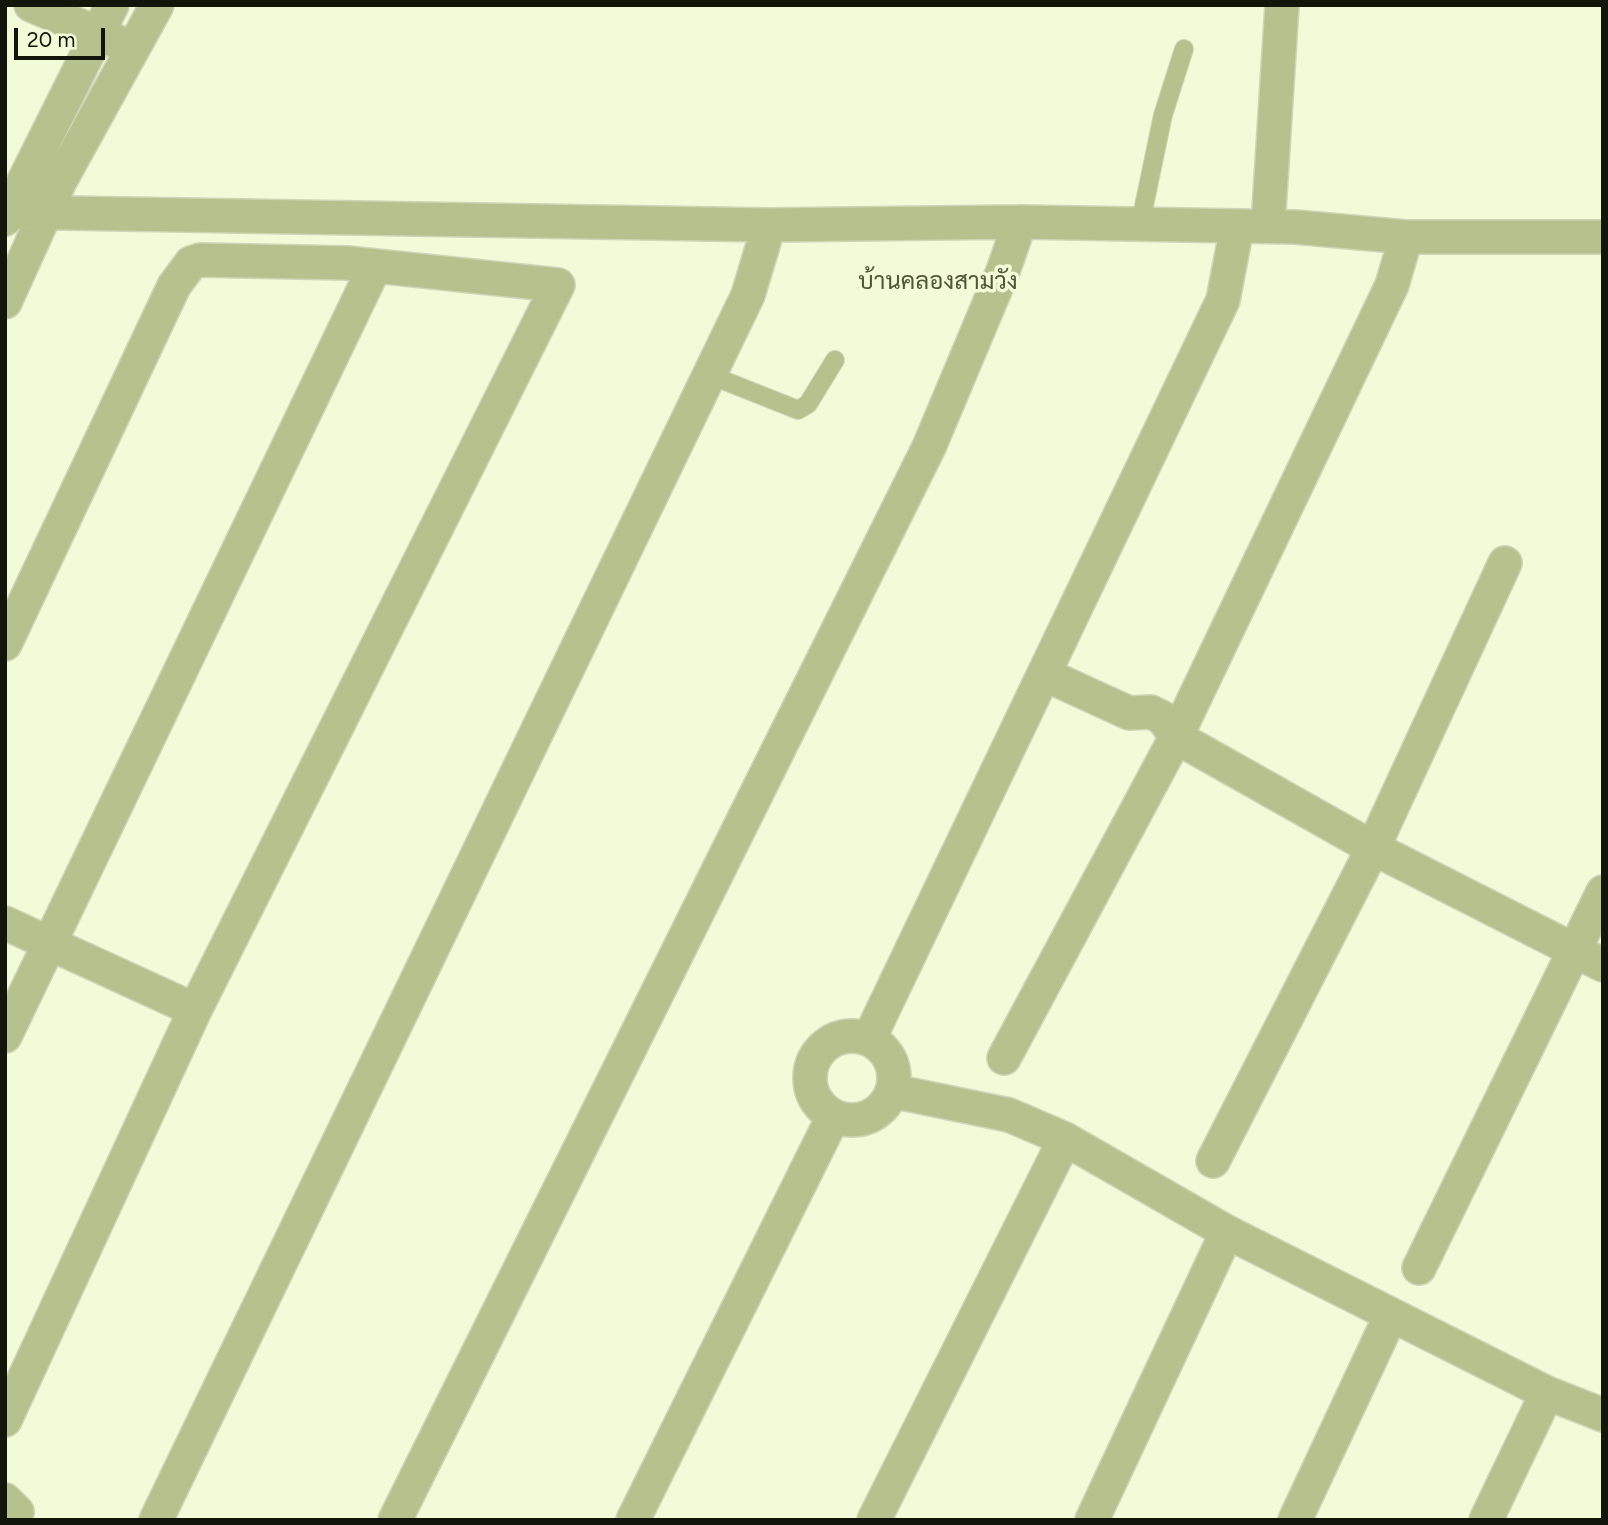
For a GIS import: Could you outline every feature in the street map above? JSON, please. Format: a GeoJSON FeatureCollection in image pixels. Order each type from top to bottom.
{"type":"FeatureCollection","features":[{"type":"Feature","properties":{"kind":"street"},"geometry":{"type":"LineString","coordinates":[[32,5],[104,19],[133,49]]}},
{"type":"Feature","properties":{"kind":"street"},"geometry":{"type":"LineString","coordinates":[[5,302],[46,211],[157,5]]}},
{"type":"Feature","properties":{"kind":"street"},"geometry":{"type":"LineString","coordinates":[[869,1039],[1046,675],[1223,300],[1252,226],[1282,5]]}},
{"type":"Feature","properties":{"kind":"street"},"geometry":{"type":"LineString","coordinates":[[6,214],[104,19]]}},
{"type":"Feature","properties":{"kind":"street"},"geometry":{"type":"LineString","coordinates":[[6,214],[46,211],[769,225],[1020,222],[1252,226],[1405,237],[1603,237]]}},
{"type":"Feature","properties":{"kind":"street"},"geometry":{"type":"LineString","coordinates":[[395,1520],[929,447],[1003,271],[1020,222]]}},
{"type":"Feature","properties":{"kind":"street"},"geometry":{"type":"LineString","coordinates":[[156,1520],[748,295],[769,225]]}},
{"type":"Feature","properties":{"kind":"street"},"geometry":{"type":"LineString","coordinates":[[1004,1058],[1176,737],[1392,285],[1405,237]]}},
{"type":"Feature","properties":{"kind":"street"},"geometry":{"type":"LineString","coordinates":[[5,644],[174,286],[191,263],[200,260],[375,266],[558,285],[195,1010],[5,1420]]}},
{"type":"Feature","properties":{"kind":"street"},"geometry":{"type":"LineString","coordinates":[[5,1036],[375,266]]}},
{"type":"Feature","properties":{"kind":"street"},"geometry":{"type":"LineString","coordinates":[[1213,1161],[1373,848],[1505,563]]}},
{"type":"Feature","properties":{"kind":"street"},"geometry":{"type":"LineString","coordinates":[[1046,675],[1129,713],[1151,712],[1163,718],[1176,737],[1373,848],[1603,965]]}},
{"type":"Feature","properties":{"kind":"street"},"geometry":{"type":"LineString","coordinates":[[1419,1268],[1603,892]]}},
{"type":"Feature","properties":{"kind":"street"},"geometry":{"type":"LineString","coordinates":[[5,923],[195,1010]]}},
{"type":"Feature","properties":{"kind":"street"},"geometry":{"type":"LineString","coordinates":[[851,1035],[869,1039],[882,1048],[891,1060],[895,1076],[892,1091],[883,1107],[868,1118],[850,1121],[833,1117],[818,1105],[811,1088],[810,1069],[814,1060],[818,1052],[833,1040],[851,1035]]}},
{"type":"Feature","properties":{"kind":"street"},"geometry":{"type":"LineString","coordinates":[[892,1091],[1009,1115],[1065,1139],[1227,1232],[1547,1393],[1603,1415]]}},
{"type":"Feature","properties":{"kind":"street"},"geometry":{"type":"LineString","coordinates":[[634,1520],[833,1117]]}},
{"type":"Feature","properties":{"kind":"street"},"geometry":{"type":"LineString","coordinates":[[874,1520],[1065,1139]]}},
{"type":"Feature","properties":{"kind":"street"},"geometry":{"type":"LineString","coordinates":[[1092,1520],[1227,1232]]}},
{"type":"Feature","properties":{"kind":"street"},"geometry":{"type":"LineString","coordinates":[[1295,1520],[1391,1315]]}},
{"type":"Feature","properties":{"kind":"street"},"geometry":{"type":"LineString","coordinates":[[1486,1520],[1547,1393]]}},
{"type":"Feature","properties":{"kind":"street"},"geometry":{"type":"LineString","coordinates":[[5,1500],[17,1511],[15,1520]]}},
{"type":"Feature","properties":{"kind":"lane"},"geometry":{"type":"LineString","coordinates":[[1140,225],[1163,115],[1184,49]]}},
{"type":"Feature","properties":{"kind":"lane"},"geometry":{"type":"LineString","coordinates":[[710,375],[798,410],[808,404],[835,360]]}},
{"type":"Feature","properties":{"kind":"district","name":"บ้านคลองสามวัง"},"geometry":{"type":"Point","coordinates":[938,282]}}]}
